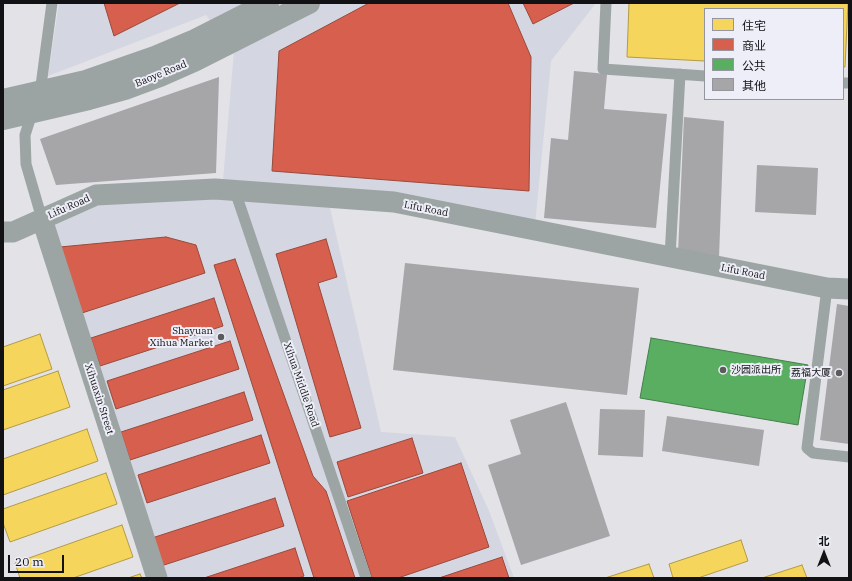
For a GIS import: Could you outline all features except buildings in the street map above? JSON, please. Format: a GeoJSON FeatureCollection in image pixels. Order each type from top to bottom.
{"type":"FeatureCollection","features":[{"type":"Feature","properties":{"kind":"main road","name":"Baoye Road"},"geometry":{"type":"LineString","coordinates":[[3,100],[86,81],[155,57],[199,38],[268,3]]}},
{"type":"Feature","properties":{"kind":"main road","name":"Baoye Road"},"geometry":{"type":"LineString","coordinates":[[3,119],[89,99],[160,76],[194,61],[309,3]]}},
{"type":"Feature","properties":{"kind":"street","name":"Lifu Road"},"geometry":{"type":"LineString","coordinates":[[3,232],[13,232],[96,195],[215,190],[235,191],[394,202],[827,288],[849,289]]}},
{"type":"Feature","properties":{"kind":"street","name":"Xihuaxin Street"},"geometry":{"type":"LineString","coordinates":[[42,219],[157,578]]}},
{"type":"Feature","properties":{"kind":"lane"},"geometry":{"type":"LineString","coordinates":[[40,92],[52,3]]}},
{"type":"Feature","properties":{"kind":"lane"},"geometry":{"type":"LineString","coordinates":[[606,3],[603,68],[704,76]]}},
{"type":"Feature","properties":{"kind":"lane"},"geometry":{"type":"LineString","coordinates":[[670,257],[680,74]]}},
{"type":"Feature","properties":{"kind":"lane"},"geometry":{"type":"LineString","coordinates":[[32,112],[25,135],[26,164],[42,219]]}},
{"type":"Feature","properties":{"kind":"lane","name":"Xihua Middle Road"},"geometry":{"type":"LineString","coordinates":[[235,191],[366,578]]}},
{"type":"Feature","properties":{"kind":"lane"},"geometry":{"type":"LineString","coordinates":[[827,288],[807,448],[813,453],[849,457]]}},
{"type":"Feature","properties":{"kind":"shaded area"},"geometry":{"type":"Polygon","coordinates":[[[59,3],[596,3],[551,61],[535,225],[223,181],[234,51],[206,15],[48,76],[59,3]]]}},
{"type":"Feature","properties":{"kind":"shaded area","name":"Shayuan Xihua Market"},"geometry":{"type":"Polygon","coordinates":[[[217,198],[330,208],[381,432],[455,437],[489,511],[514,578],[161,578],[47,226],[101,203],[217,198]]]}},
{"type":"Feature","properties":{"kind":"place","name":"Shayuan Xihua Market"},"geometry":{"type":"Point","coordinates":[221,337]}},
{"type":"Feature","properties":{"kind":"place","name":"沙园派出所"},"geometry":{"type":"Point","coordinates":[723,370]}},
{"type":"Feature","properties":{"kind":"place","name":"荔福大厦"},"geometry":{"type":"Point","coordinates":[839,373]}}]}
